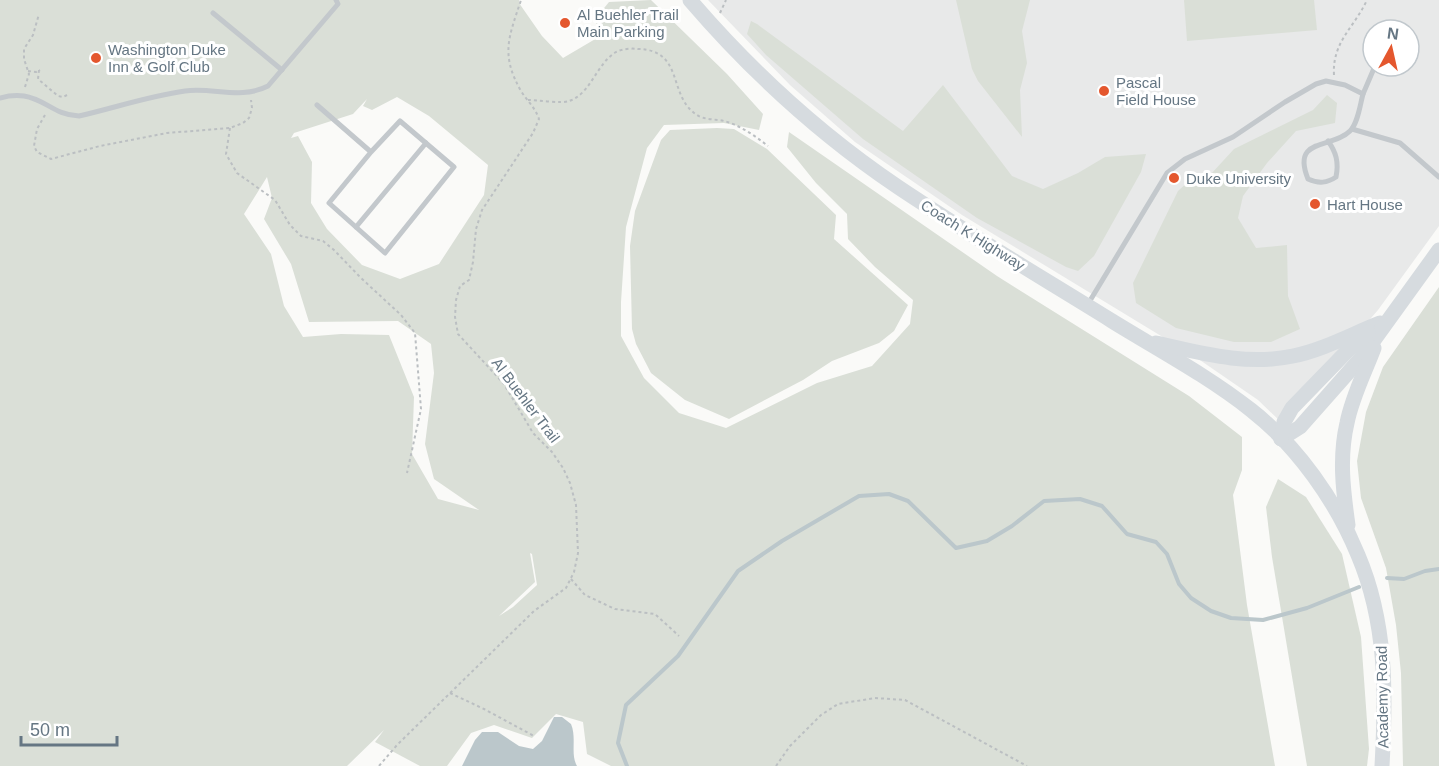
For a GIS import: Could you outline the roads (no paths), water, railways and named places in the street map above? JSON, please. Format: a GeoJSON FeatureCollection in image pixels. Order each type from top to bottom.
{"type":"FeatureCollection","features":[{"type":"Feature","properties":{"kind":"main road","name":"Coach K Highway"},"geometry":{"type":"LineString","coordinates":[[690,0],[768,82],[860,159],[939,214],[1237,400],[1253,411],[1281,439]]}},
{"type":"Feature","properties":{"kind":"main road"},"geometry":{"type":"LineString","coordinates":[[1281,439],[1284,422],[1292,408],[1358,340],[1381,326],[1394,312],[1439,250]]}},
{"type":"Feature","properties":{"kind":"main road"},"geometry":{"type":"LineString","coordinates":[[1141,339],[1223,358],[1270,358],[1293,356],[1381,326]]}},
{"type":"Feature","properties":{"kind":"main road"},"geometry":{"type":"LineString","coordinates":[[1350,537],[1342,482],[1343,440],[1351,410],[1381,326]]}},
{"type":"Feature","properties":{"kind":"main road","name":"Academy Road"},"geometry":{"type":"LineString","coordinates":[[1281,439],[1300,459],[1320,487],[1350,537],[1369,584],[1381,634],[1385,693],[1382,766]]}},
{"type":"Feature","properties":{"kind":"lane"},"geometry":{"type":"LineString","coordinates":[[0,98],[20,96],[36,100],[68,115],[79,116],[184,91],[249,93],[268,86],[338,4],[336,0]]}},
{"type":"Feature","properties":{"kind":"lane"},"geometry":{"type":"LineString","coordinates":[[213,13],[282,70]]}},
{"type":"Feature","properties":{"kind":"lane"},"geometry":{"type":"LineString","coordinates":[[1328,141],[1335,151],[1338,166],[1336,177],[1329,182],[1316,183],[1308,179],[1303,168],[1305,158],[1315,145],[1328,141],[1342,137],[1352,129],[1370,78]]}},
{"type":"Feature","properties":{"kind":"lane"},"geometry":{"type":"LineString","coordinates":[[1087,305],[1167,172],[1185,159],[1233,137],[1316,84],[1326,81],[1345,85],[1363,94]]}},
{"type":"Feature","properties":{"kind":"lane"},"geometry":{"type":"LineString","coordinates":[[317,105],[371,152]]}},
{"type":"Feature","properties":{"kind":"lane"},"geometry":{"type":"LineString","coordinates":[[400,122],[426,143],[454,167],[386,253],[329,204],[371,152],[400,122]]}},
{"type":"Feature","properties":{"kind":"lane"},"geometry":{"type":"LineString","coordinates":[[1352,129],[1400,143],[1439,177]]}},
{"type":"Feature","properties":{"kind":"lane"},"geometry":{"type":"LineString","coordinates":[[356,227],[426,143]]}},
{"type":"Feature","properties":{"kind":"waterway"},"geometry":{"type":"LineString","coordinates":[[627,766],[618,743],[626,705],[678,656],[738,571],[782,541],[859,496],[889,494],[908,501],[956,548],[987,541],[1012,526],[1044,501],[1080,499],[1102,506],[1127,534],[1156,542],[1167,554],[1179,584],[1191,598],[1211,611],[1231,618],[1263,620],[1307,608],[1359,587]]}},
{"type":"Feature","properties":{"kind":"waterway"},"geometry":{"type":"LineString","coordinates":[[1387,578],[1404,579],[1425,571],[1439,569]]}},
{"type":"Feature","properties":{"kind":"place","name":"Al Buehler Trail Main Parking"},"geometry":{"type":"Point","coordinates":[565,23]}},
{"type":"Feature","properties":{"kind":"place","name":"Washington Duke Inn & Golf Club"},"geometry":{"type":"Point","coordinates":[96,58]}},
{"type":"Feature","properties":{"kind":"place","name":"Pascal Field House"},"geometry":{"type":"Point","coordinates":[1104,91]}},
{"type":"Feature","properties":{"kind":"place","name":"Duke University"},"geometry":{"type":"Point","coordinates":[1174,178]}},
{"type":"Feature","properties":{"kind":"place","name":"Hart House"},"geometry":{"type":"Point","coordinates":[1315,204]}}]}
